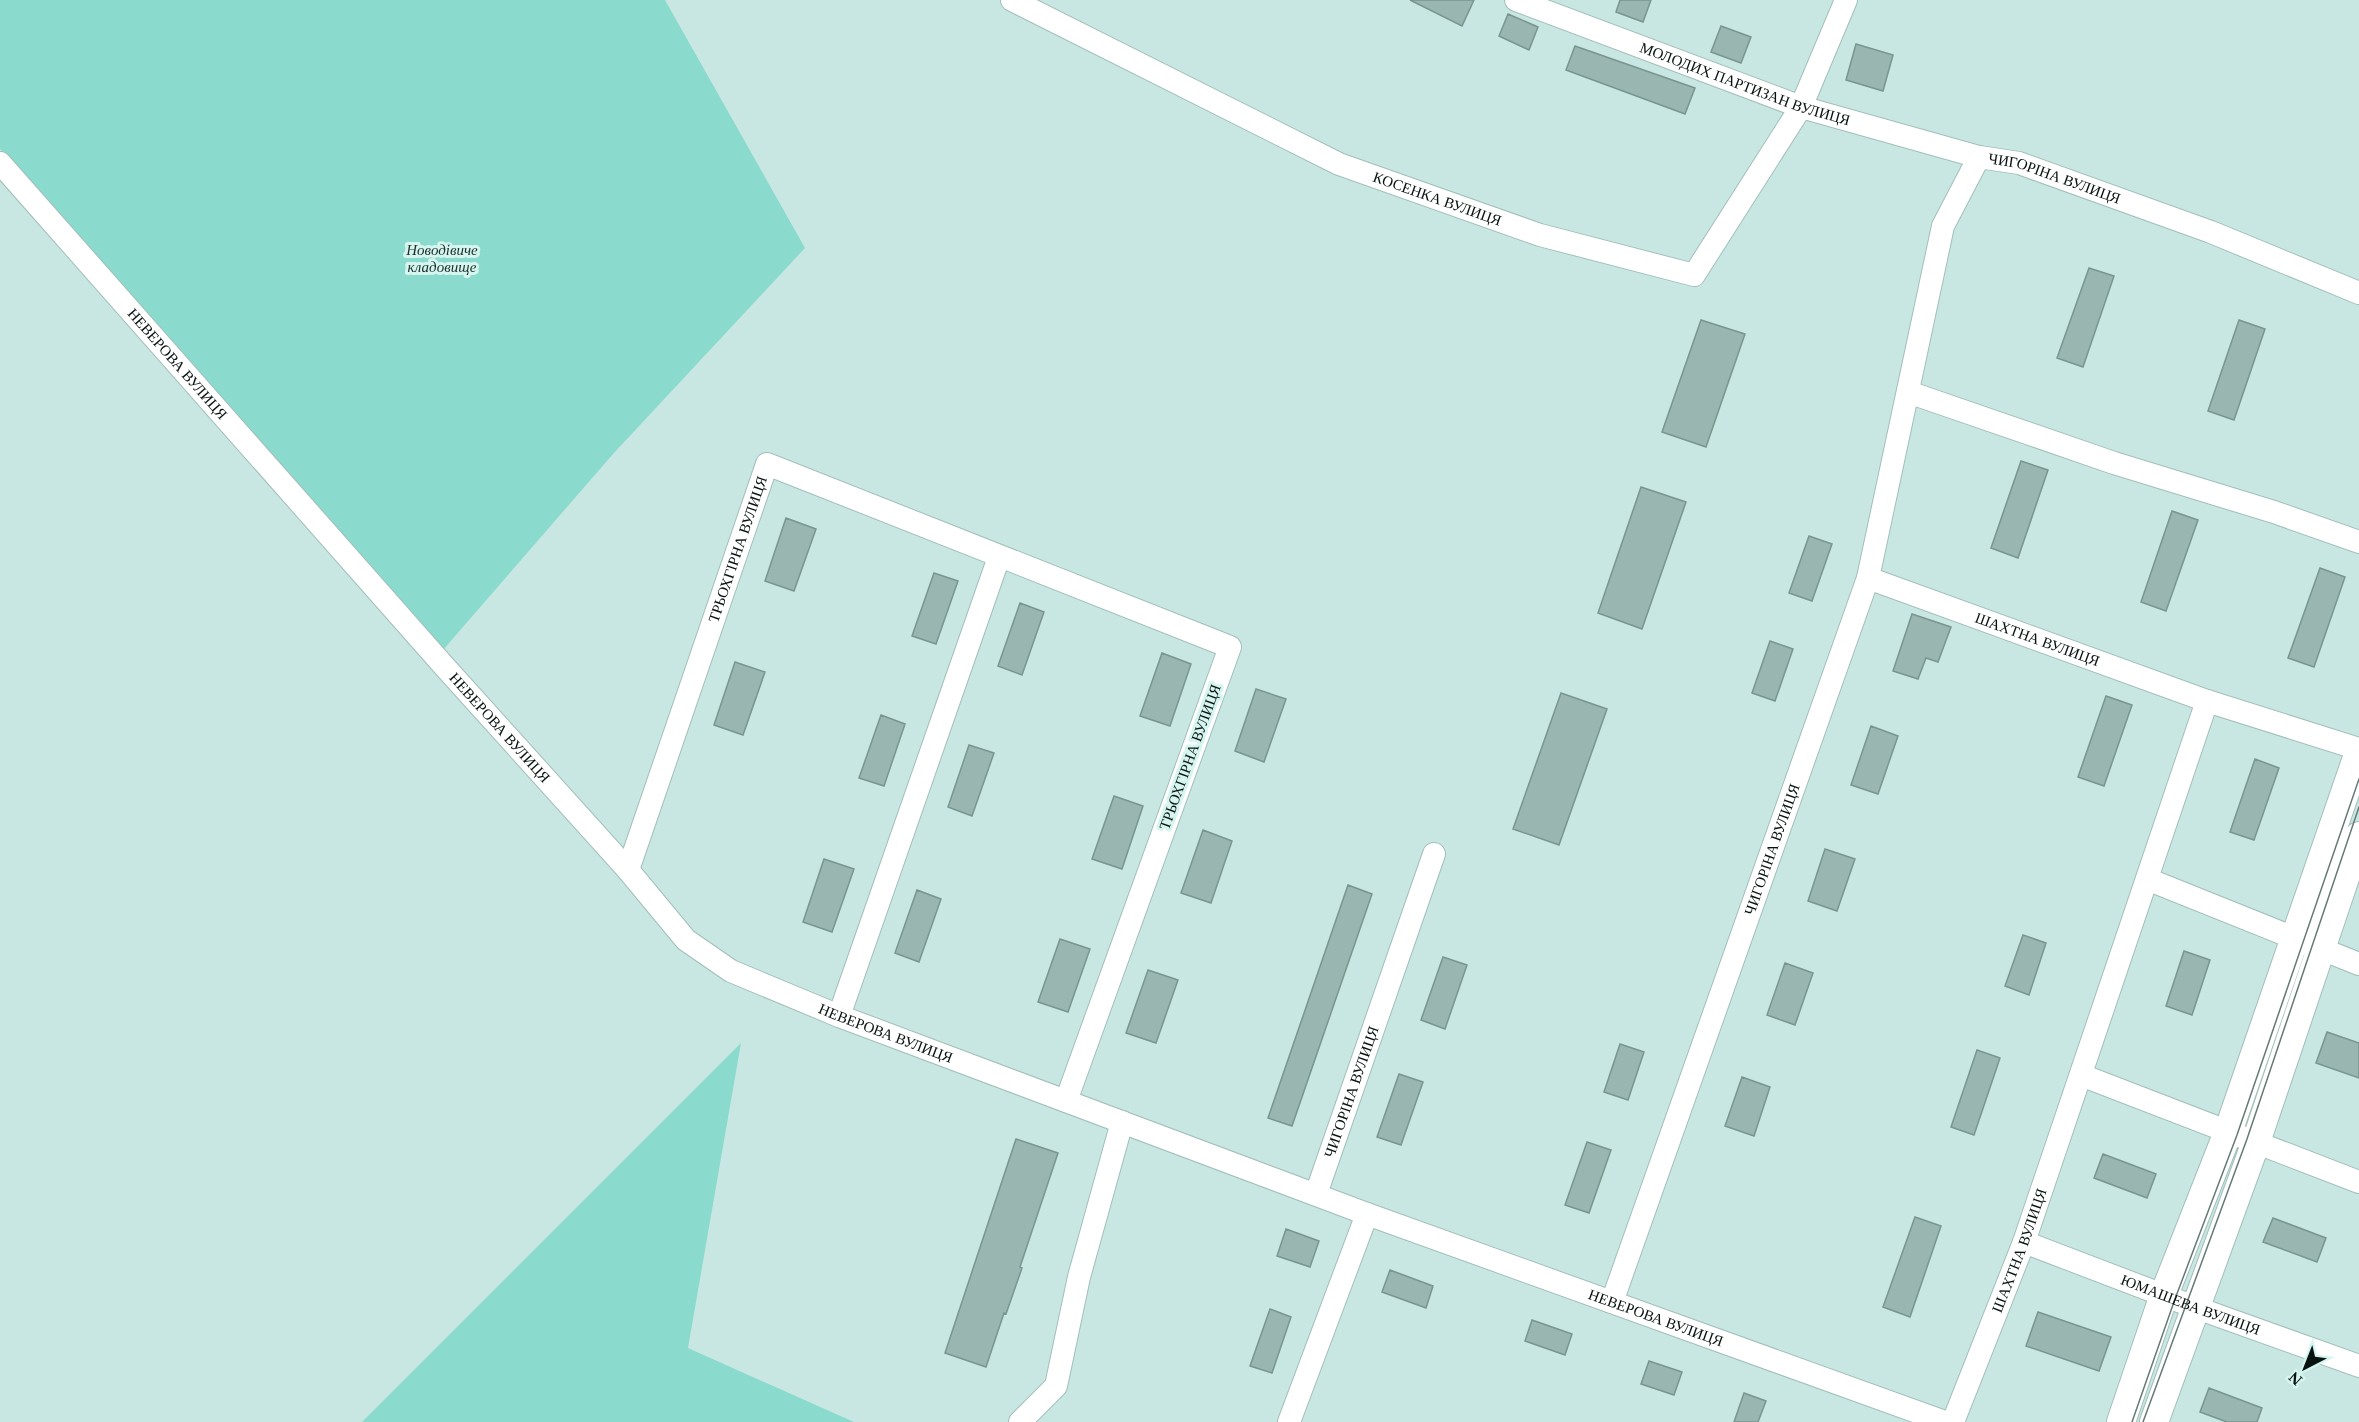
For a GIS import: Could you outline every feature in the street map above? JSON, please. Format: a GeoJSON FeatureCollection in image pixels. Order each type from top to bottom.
{"type":"FeatureCollection","features":[{"type":"Feature","properties":{"kind":"main road","name":"ШАХТНА ВУЛИЦЯ"},"geometry":{"type":"LineString","coordinates":[[2121,1422],[2164,1295],[2228,1132],[2359,751]]}},
{"type":"Feature","properties":{"kind":"main road"},"geometry":{"type":"LineString","coordinates":[[2154,1422],[2256,1142],[2359,836]]}},
{"type":"Feature","properties":{"kind":"street","name":"КОСЕНКА ВУЛИЦЯ"},"geometry":{"type":"LineString","coordinates":[[1012,0],[1339,164],[1539,235],[1694,275],[1801,107]]}},
{"type":"Feature","properties":{"kind":"street","name":"МОЛОДИХ ПАРТИЗАН ВУЛИЦЯ"},"geometry":{"type":"LineString","coordinates":[[1515,0],[1801,107],[1979,157]]}},
{"type":"Feature","properties":{"kind":"street"},"geometry":{"type":"LineString","coordinates":[[1801,107],[1846,0]]}},
{"type":"Feature","properties":{"kind":"street","name":"ЧИГОРІНА ВУЛИЦЯ"},"geometry":{"type":"LineString","coordinates":[[1612,1302],[1868,578],[1943,226],[1979,157],[2019,163],[2211,232],[2359,293]]}},
{"type":"Feature","properties":{"kind":"street","name":"НЕВЕРОВА ВУЛИЦЯ"},"geometry":{"type":"LineString","coordinates":[[0,163],[444,666],[628,870],[686,940],[731,971],[839,1016],[1367,1214],[1945,1422]]}},
{"type":"Feature","properties":{"kind":"street"},"geometry":{"type":"LineString","coordinates":[[1908,392],[2114,463],[2274,512],[2359,542]]}},
{"type":"Feature","properties":{"kind":"street","name":"ТРЬОХГІРНА ВУЛИЦЯ"},"geometry":{"type":"LineString","coordinates":[[628,870],[767,464],[1230,647],[1066,1101]]}},
{"type":"Feature","properties":{"kind":"street"},"geometry":{"type":"LineString","coordinates":[[839,1016],[999,557]]}},
{"type":"Feature","properties":{"kind":"street","name":"ШАХТНА ВУЛИЦЯ"},"geometry":{"type":"LineString","coordinates":[[1868,578],[2207,702],[2359,751]]}},
{"type":"Feature","properties":{"kind":"street","name":"ШАХТНА ВУЛИЦЯ"},"geometry":{"type":"LineString","coordinates":[[1953,1422],[2024,1242],[2207,702]]}},
{"type":"Feature","properties":{"kind":"street","name":"ЧИГОРІНА ВУЛИЦЯ"},"geometry":{"type":"LineString","coordinates":[[1316,1194],[1434,854]]}},
{"type":"Feature","properties":{"kind":"street"},"geometry":{"type":"LineString","coordinates":[[2147,879],[2359,964]]}},
{"type":"Feature","properties":{"kind":"street"},"geometry":{"type":"LineString","coordinates":[[2080,1075],[2359,1182]]}},
{"type":"Feature","properties":{"kind":"street"},"geometry":{"type":"LineString","coordinates":[[1020,1422],[1056,1386],[1079,1277],[1122,1122]]}},
{"type":"Feature","properties":{"kind":"street"},"geometry":{"type":"LineString","coordinates":[[1289,1422],[1367,1214]]}},
{"type":"Feature","properties":{"kind":"street","name":"ЮМАШЕВА ВУЛИЦЯ"},"geometry":{"type":"LineString","coordinates":[[2024,1242],[2196,1308],[2359,1366]]}},
{"type":"Feature","properties":{"kind":"green space","name":"Новодівиче кладовище"},"geometry":{"type":"Polygon","coordinates":[[[0,0],[665,0],[805,248],[613,454],[443,650],[0,149],[0,0]]]}},
{"type":"Feature","properties":{"kind":"green space"},"geometry":{"type":"Polygon","coordinates":[[[741,1043],[688,1348],[854,1422],[362,1422],[741,1043]]]}},
{"type":"Feature","properties":{"kind":"building"},"geometry":{"type":"Polygon","coordinates":[[[1410,0],[1474,0],[1462,26],[1410,0]]]}},
{"type":"Feature","properties":{"kind":"building"},"geometry":{"type":"Polygon","coordinates":[[[1620,0],[1651,0],[1643,22],[1616,12],[1620,0]]]}},
{"type":"Feature","properties":{"kind":"building"},"geometry":{"type":"Polygon","coordinates":[[[1508,14],[1538,27],[1529,50],[1499,36],[1508,14]]]}},
{"type":"Feature","properties":{"kind":"building"},"geometry":{"type":"Polygon","coordinates":[[[1721,26],[1751,37],[1741,63],[1711,52],[1721,26]]]}},
{"type":"Feature","properties":{"kind":"building"},"geometry":{"type":"Polygon","coordinates":[[[1856,44],[1893,55],[1883,91],[1846,80],[1856,44]]]}},
{"type":"Feature","properties":{"kind":"building"},"geometry":{"type":"Polygon","coordinates":[[[1575,46],[1695,88],[1685,114],[1566,70],[1575,46]]]}},
{"type":"Feature","properties":{"kind":"building"},"geometry":{"type":"Polygon","coordinates":[[[2089,268],[2114,276],[2083,367],[2057,358],[2089,268]]]}},
{"type":"Feature","properties":{"kind":"building"},"geometry":{"type":"Polygon","coordinates":[[[1701,320],[1745,334],[1706,447],[1662,432],[1701,320]]]}},
{"type":"Feature","properties":{"kind":"building"},"geometry":{"type":"Polygon","coordinates":[[[2239,320],[2265,329],[2234,420],[2208,411],[2239,320]]]}},
{"type":"Feature","properties":{"kind":"building"},"geometry":{"type":"Polygon","coordinates":[[[2021,461],[2048,470],[2018,558],[1991,548],[2021,461]]]}},
{"type":"Feature","properties":{"kind":"building"},"geometry":{"type":"Polygon","coordinates":[[[1641,487],[1686,502],[1642,629],[1598,613],[1641,487]]]}},
{"type":"Feature","properties":{"kind":"building"},"geometry":{"type":"Polygon","coordinates":[[[2172,511],[2198,520],[2166,611],[2141,602],[2172,511]]]}},
{"type":"Feature","properties":{"kind":"building"},"geometry":{"type":"Polygon","coordinates":[[[786,518],[816,529],[794,591],[765,581],[786,518]]]}},
{"type":"Feature","properties":{"kind":"building"},"geometry":{"type":"Polygon","coordinates":[[[1809,536],[1832,544],[1812,601],[1789,593],[1809,536]]]}},
{"type":"Feature","properties":{"kind":"building"},"geometry":{"type":"Polygon","coordinates":[[[2320,568],[2345,577],[2314,667],[2288,658],[2320,568]]]}},
{"type":"Feature","properties":{"kind":"building"},"geometry":{"type":"Polygon","coordinates":[[[934,573],[958,581],[936,644],[912,636],[934,573]]]}},
{"type":"Feature","properties":{"kind":"building"},"geometry":{"type":"Polygon","coordinates":[[[1020,603],[1044,612],[1022,675],[998,666],[1020,603]]]}},
{"type":"Feature","properties":{"kind":"building"},"geometry":{"type":"Polygon","coordinates":[[[1912,614],[1951,627],[1938,662],[1926,658],[1918,679],[1893,671],[1912,614]]]}},
{"type":"Feature","properties":{"kind":"building"},"geometry":{"type":"Polygon","coordinates":[[[1770,641],[1793,649],[1775,701],[1752,693],[1770,641]]]}},
{"type":"Feature","properties":{"kind":"building"},"geometry":{"type":"Polygon","coordinates":[[[1162,653],[1191,664],[1170,726],[1140,716],[1162,653]]]}},
{"type":"Feature","properties":{"kind":"building"},"geometry":{"type":"Polygon","coordinates":[[[735,662],[765,672],[743,735],[714,725],[735,662]]]}},
{"type":"Feature","properties":{"kind":"building"},"geometry":{"type":"Polygon","coordinates":[[[1256,689],[1286,699],[1264,762],[1235,751],[1256,689]]]}},
{"type":"Feature","properties":{"kind":"building"},"geometry":{"type":"Polygon","coordinates":[[[1561,693],[1607,709],[1559,845],[1513,829],[1561,693]]]}},
{"type":"Feature","properties":{"kind":"building"},"geometry":{"type":"Polygon","coordinates":[[[2106,696],[2132,705],[2104,786],[2078,777],[2106,696]]]}},
{"type":"Feature","properties":{"kind":"building"},"geometry":{"type":"Polygon","coordinates":[[[881,715],[905,724],[884,786],[859,778],[881,715]]]}},
{"type":"Feature","properties":{"kind":"building"},"geometry":{"type":"Polygon","coordinates":[[[1871,726],[1898,736],[1878,794],[1851,785],[1871,726]]]}},
{"type":"Feature","properties":{"kind":"building"},"geometry":{"type":"Polygon","coordinates":[[[969,745],[994,753],[972,816],[948,807],[969,745]]]}},
{"type":"Feature","properties":{"kind":"building"},"geometry":{"type":"Polygon","coordinates":[[[2255,759],[2279,768],[2254,840],[2230,832],[2255,759]]]}},
{"type":"Feature","properties":{"kind":"building"},"geometry":{"type":"Polygon","coordinates":[[[1114,796],[1143,806],[1122,869],[1092,859],[1114,796]]]}},
{"type":"Feature","properties":{"kind":"building"},"geometry":{"type":"Polygon","coordinates":[[[1203,830],[1232,841],[1211,903],[1181,893],[1203,830]]]}},
{"type":"Feature","properties":{"kind":"building"},"geometry":{"type":"Polygon","coordinates":[[[1825,849],[1855,859],[1837,911],[1808,901],[1825,849]]]}},
{"type":"Feature","properties":{"kind":"building"},"geometry":{"type":"Polygon","coordinates":[[[824,859],[854,869],[832,932],[803,922],[824,859]]]}},
{"type":"Feature","properties":{"kind":"building"},"geometry":{"type":"Polygon","coordinates":[[[1348,885],[1372,894],[1292,1126],[1268,1118],[1348,885]]]}},
{"type":"Feature","properties":{"kind":"building"},"geometry":{"type":"Polygon","coordinates":[[[917,890],[941,899],[919,962],[895,953],[917,890]]]}},
{"type":"Feature","properties":{"kind":"building"},"geometry":{"type":"Polygon","coordinates":[[[2023,935],[2046,943],[2029,995],[2005,986],[2023,935]]]}},
{"type":"Feature","properties":{"kind":"building"},"geometry":{"type":"Polygon","coordinates":[[[1060,939],[1090,949],[1068,1012],[1038,1002],[1060,939]]]}},
{"type":"Feature","properties":{"kind":"building"},"geometry":{"type":"Polygon","coordinates":[[[2184,951],[2210,960],[2192,1015],[2166,1006],[2184,951]]]}},
{"type":"Feature","properties":{"kind":"building"},"geometry":{"type":"Polygon","coordinates":[[[1443,957],[1467,965],[1445,1029],[1421,1020],[1443,957]]]}},
{"type":"Feature","properties":{"kind":"building"},"geometry":{"type":"Polygon","coordinates":[[[1785,963],[1813,973],[1795,1025],[1767,1015],[1785,963]]]}},
{"type":"Feature","properties":{"kind":"building"},"geometry":{"type":"Polygon","coordinates":[[[1148,970],[1178,980],[1156,1043],[1126,1033],[1148,970]]]}},
{"type":"Feature","properties":{"kind":"building"},"geometry":{"type":"Polygon","coordinates":[[[2327,1032],[2359,1043],[2359,1078],[2316,1063],[2327,1032]]]}},
{"type":"Feature","properties":{"kind":"building"},"geometry":{"type":"Polygon","coordinates":[[[1620,1044],[1644,1052],[1628,1100],[1604,1092],[1620,1044]]]}},
{"type":"Feature","properties":{"kind":"building"},"geometry":{"type":"Polygon","coordinates":[[[1977,1050],[2000,1058],[1974,1135],[1951,1127],[1977,1050]]]}},
{"type":"Feature","properties":{"kind":"building"},"geometry":{"type":"Polygon","coordinates":[[[1399,1074],[1423,1082],[1401,1145],[1377,1137],[1399,1074]]]}},
{"type":"Feature","properties":{"kind":"building"},"geometry":{"type":"Polygon","coordinates":[[[1742,1077],[1770,1087],[1754,1136],[1725,1126],[1742,1077]]]}},
{"type":"Feature","properties":{"kind":"building"},"geometry":{"type":"Polygon","coordinates":[[[1016,1139],[1058,1153],[1020,1267],[1022,1268],[986,1367],[945,1353],[1016,1139]]]}},
{"type":"Feature","properties":{"kind":"building"},"geometry":{"type":"Polygon","coordinates":[[[1587,1142],[1611,1150],[1589,1213],[1565,1205],[1587,1142]]]}},
{"type":"Feature","properties":{"kind":"building"},"geometry":{"type":"Polygon","coordinates":[[[2103,1154],[2156,1174],[2147,1198],[2094,1178],[2103,1154]]]}},
{"type":"Feature","properties":{"kind":"building"},"geometry":{"type":"Polygon","coordinates":[[[1915,1217],[1941,1226],[1910,1317],[1883,1307],[1915,1217]]]}},
{"type":"Feature","properties":{"kind":"building"},"geometry":{"type":"Polygon","coordinates":[[[2273,1218],[2326,1238],[2317,1262],[2263,1242],[2273,1218]]]}},
{"type":"Feature","properties":{"kind":"building"},"geometry":{"type":"Polygon","coordinates":[[[1286,1229],[1319,1241],[1310,1267],[1277,1256],[1286,1229]]]}},
{"type":"Feature","properties":{"kind":"building"},"geometry":{"type":"Polygon","coordinates":[[[1390,1270],[1433,1286],[1426,1308],[1382,1292],[1390,1270]]]}},
{"type":"Feature","properties":{"kind":"building"},"geometry":{"type":"Polygon","coordinates":[[[1270,1309],[1291,1317],[1272,1373],[1250,1366],[1270,1309]]]}},
{"type":"Feature","properties":{"kind":"building"},"geometry":{"type":"Polygon","coordinates":[[[2038,1312],[2111,1337],[2099,1371],[2026,1346],[2038,1312]]]}},
{"type":"Feature","properties":{"kind":"building"},"geometry":{"type":"Polygon","coordinates":[[[1532,1320],[1572,1334],[1565,1355],[1525,1341],[1532,1320]]]}},
{"type":"Feature","properties":{"kind":"building"},"geometry":{"type":"Polygon","coordinates":[[[1649,1361],[1682,1372],[1674,1395],[1641,1384],[1649,1361]]]}},
{"type":"Feature","properties":{"kind":"building"},"geometry":{"type":"Polygon","coordinates":[[[2209,1388],[2262,1408],[2257,1422],[2227,1422],[2200,1412],[2209,1388]]]}},
{"type":"Feature","properties":{"kind":"building"},"geometry":{"type":"Polygon","coordinates":[[[1744,1393],[1766,1401],[1758,1422],[1734,1422],[1744,1393]]]}},
{"type":"Feature","properties":{"kind":"tram line"},"geometry":{"type":"LineString","coordinates":[[2132,1422],[2175,1299],[2237,1135],[2359,779]]}},
{"type":"Feature","properties":{"kind":"tram line"},"geometry":{"type":"LineString","coordinates":[[2143,1422],[2247,1139],[2359,807]]}}]}
